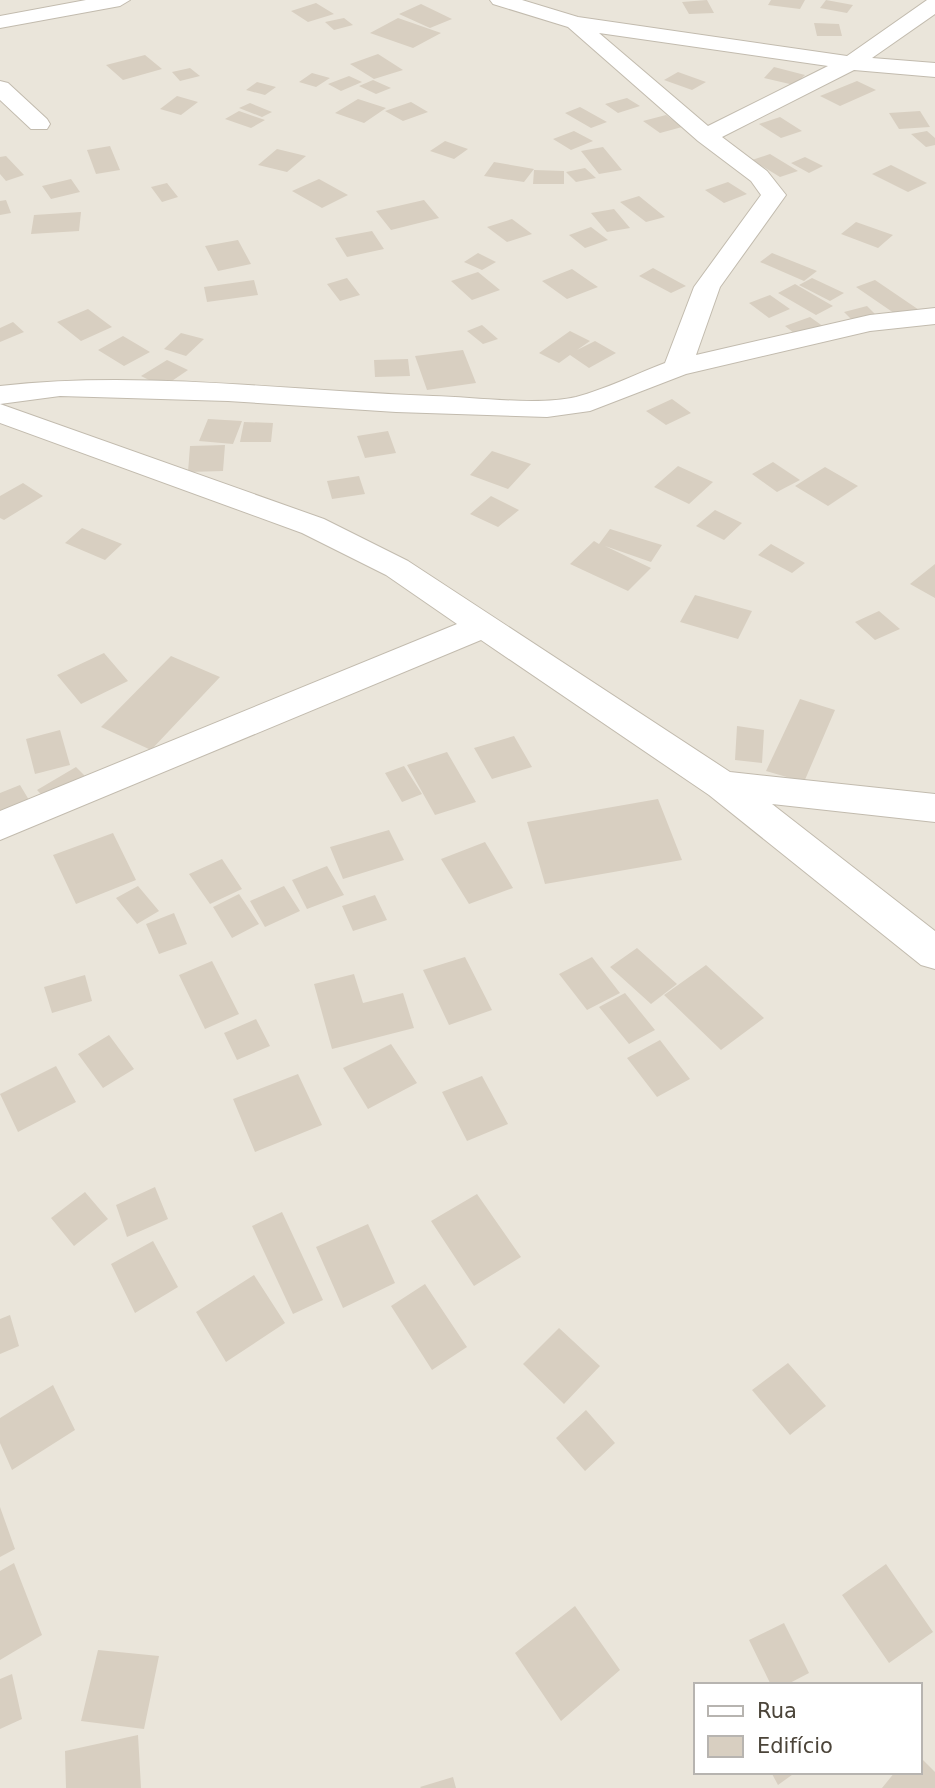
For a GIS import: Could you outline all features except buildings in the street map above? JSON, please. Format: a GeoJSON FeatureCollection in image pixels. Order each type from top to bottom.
{"type":"FeatureCollection","features":[{"type":"Feature","properties":{"kind":"street"},"geometry":{"type":"LineString","coordinates":[[0,22],[120,0]]}},
{"type":"Feature","properties":{"kind":"street"},"geometry":{"type":"LineString","coordinates":[[500,0],[575,23],[852,63],[935,70]]}},
{"type":"Feature","properties":{"kind":"street"},"geometry":{"type":"LineString","coordinates":[[706,136],[852,63],[935,4]]}},
{"type":"Feature","properties":{"kind":"street"},"geometry":{"type":"LineString","coordinates":[[575,23],[706,136],[759,176],[774,195],[707,287],[677,369]]}},
{"type":"Feature","properties":{"kind":"street"},"geometry":{"type":"LineString","coordinates":[[0,88],[39,124]]}},
{"type":"Feature","properties":{"kind":"street"},"geometry":{"type":"LineString","coordinates":[[0,395],[60,388],[189,391],[396,403],[548,408],[580,405],[677,369],[870,323],[935,316]]}},
{"type":"Feature","properties":{"kind":"street"},"geometry":{"type":"LineString","coordinates":[[0,413],[313,526],[397,568],[722,785],[935,953]]}},
{"type":"Feature","properties":{"kind":"street"},"geometry":{"type":"LineString","coordinates":[[0,826],[485,625]]}},
{"type":"Feature","properties":{"kind":"street"},"geometry":{"type":"LineString","coordinates":[[722,785],[935,808]]}},
{"type":"Feature","properties":{"kind":"shaded area"},"geometry":{"type":"Polygon","coordinates":[[[0,0],[935,0],[935,1788],[0,1788],[0,0]]]}}]}
